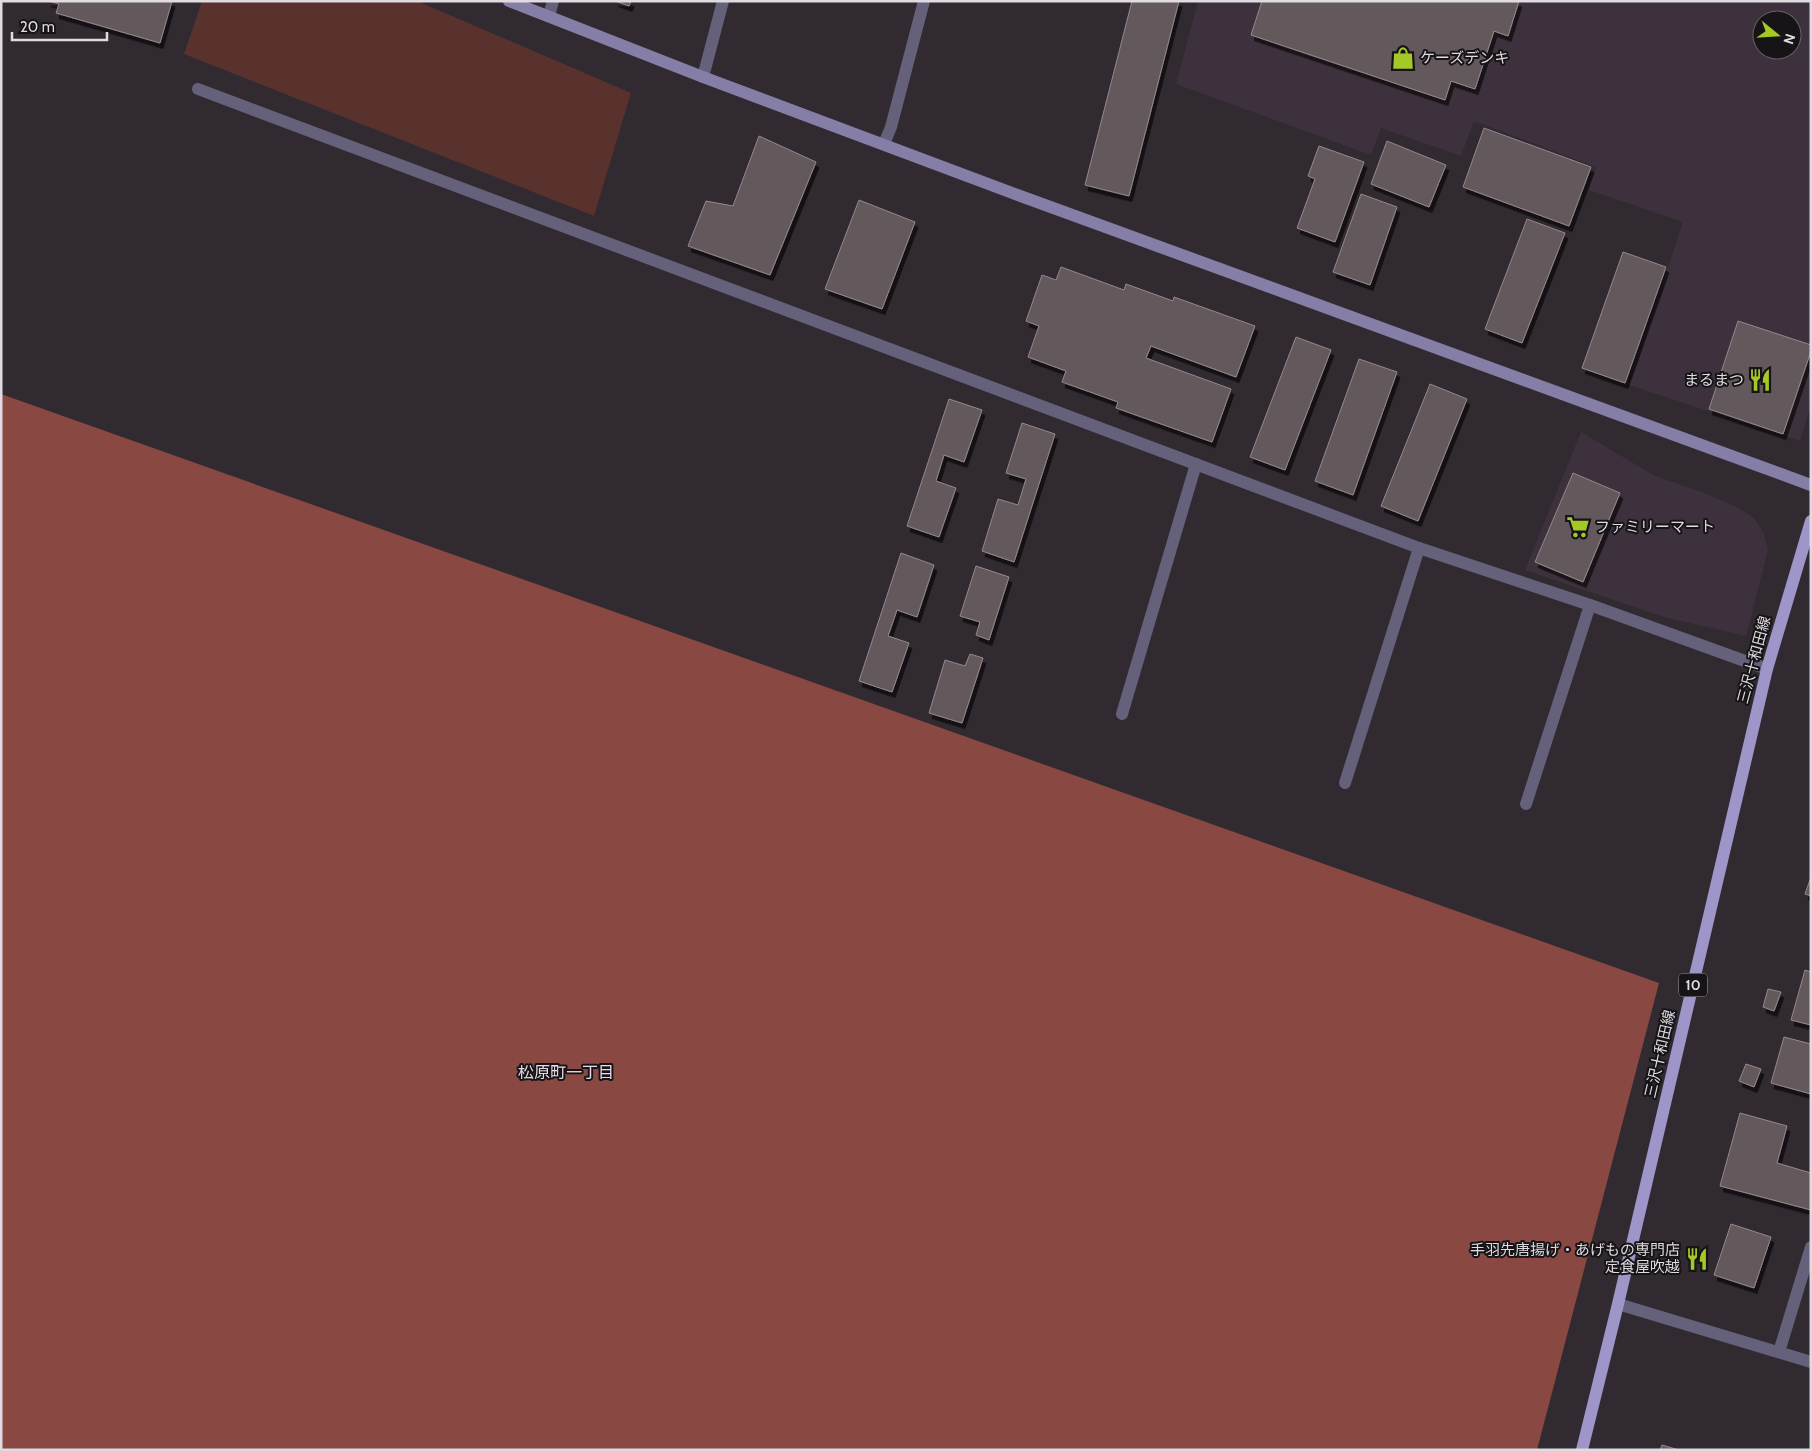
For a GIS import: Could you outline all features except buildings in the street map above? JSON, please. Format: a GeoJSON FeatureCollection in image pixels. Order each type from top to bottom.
{"type":"FeatureCollection","features":[{"type":"Feature","properties":{"kind":"main road","name":"三沢十和田線"},"geometry":{"type":"LineString","coordinates":[[1582,1450],[1767,669],[1811,521]]}},
{"type":"Feature","properties":{"kind":"street"},"geometry":{"type":"LineString","coordinates":[[509,1],[703,77],[1811,486]]}},
{"type":"Feature","properties":{"kind":"street"},"geometry":{"type":"LineString","coordinates":[[549,16],[553,1]]}},
{"type":"Feature","properties":{"kind":"street"},"geometry":{"type":"LineString","coordinates":[[703,77],[723,1]]}},
{"type":"Feature","properties":{"kind":"street"},"geometry":{"type":"LineString","coordinates":[[884,144],[891,127],[924,1]]}},
{"type":"Feature","properties":{"kind":"street"},"geometry":{"type":"LineString","coordinates":[[198,89],[1419,548],[1767,669]]}},
{"type":"Feature","properties":{"kind":"street"},"geometry":{"type":"LineString","coordinates":[[1122,714],[1196,464]]}},
{"type":"Feature","properties":{"kind":"street"},"geometry":{"type":"LineString","coordinates":[[1344,783],[1419,548]]}},
{"type":"Feature","properties":{"kind":"street"},"geometry":{"type":"LineString","coordinates":[[1526,804],[1590,606]]}},
{"type":"Feature","properties":{"kind":"street"},"geometry":{"type":"LineString","coordinates":[[1779,1352],[1811,1247]]}},
{"type":"Feature","properties":{"kind":"street"},"geometry":{"type":"LineString","coordinates":[[1618,1304],[1811,1362]]}},
{"type":"Feature","properties":{"kind":"shaded area"},"geometry":{"type":"Polygon","coordinates":[[[202,1],[417,1],[631,93],[594,216],[184,54],[202,1]]]}},
{"type":"Feature","properties":{"kind":"shaded area"},"geometry":{"type":"Polygon","coordinates":[[[1198,1],[1811,1],[1811,405],[1800,441],[1629,385],[1683,222],[1589,190],[1596,167],[1474,121],[1461,156],[1381,128],[1371,155],[1176,84],[1198,1]]]}},
{"type":"Feature","properties":{"kind":"shaded area"},"geometry":{"type":"Polygon","coordinates":[[[1,394],[1659,983],[1537,1450],[1,1450],[1,394]]]}},
{"type":"Feature","properties":{"kind":"shaded area"},"geometry":{"type":"Polygon","coordinates":[[[1581,432],[1655,476],[1702,492],[1739,508],[1754,518],[1764,534],[1768,550],[1746,636],[1664,617],[1525,570],[1581,432]]]}},
{"type":"Feature","properties":{"kind":"place","name":"ケーズデンキ"},"geometry":{"type":"Point","coordinates":[1403,58]}},
{"type":"Feature","properties":{"kind":"place","name":"まるまつ"},"geometry":{"type":"Point","coordinates":[1760,380]}},
{"type":"Feature","properties":{"kind":"place","name":"ファミリーマート"},"geometry":{"type":"Point","coordinates":[1578,527]}},
{"type":"Feature","properties":{"kind":"place","name":"手羽先唐揚げ・あげもの専門店 定食屋吹越"},"geometry":{"type":"Point","coordinates":[1697,1259]}},
{"type":"Feature","properties":{"kind":"district","name":"松原町一丁目"},"geometry":{"type":"Point","coordinates":[566,1072]}}]}
